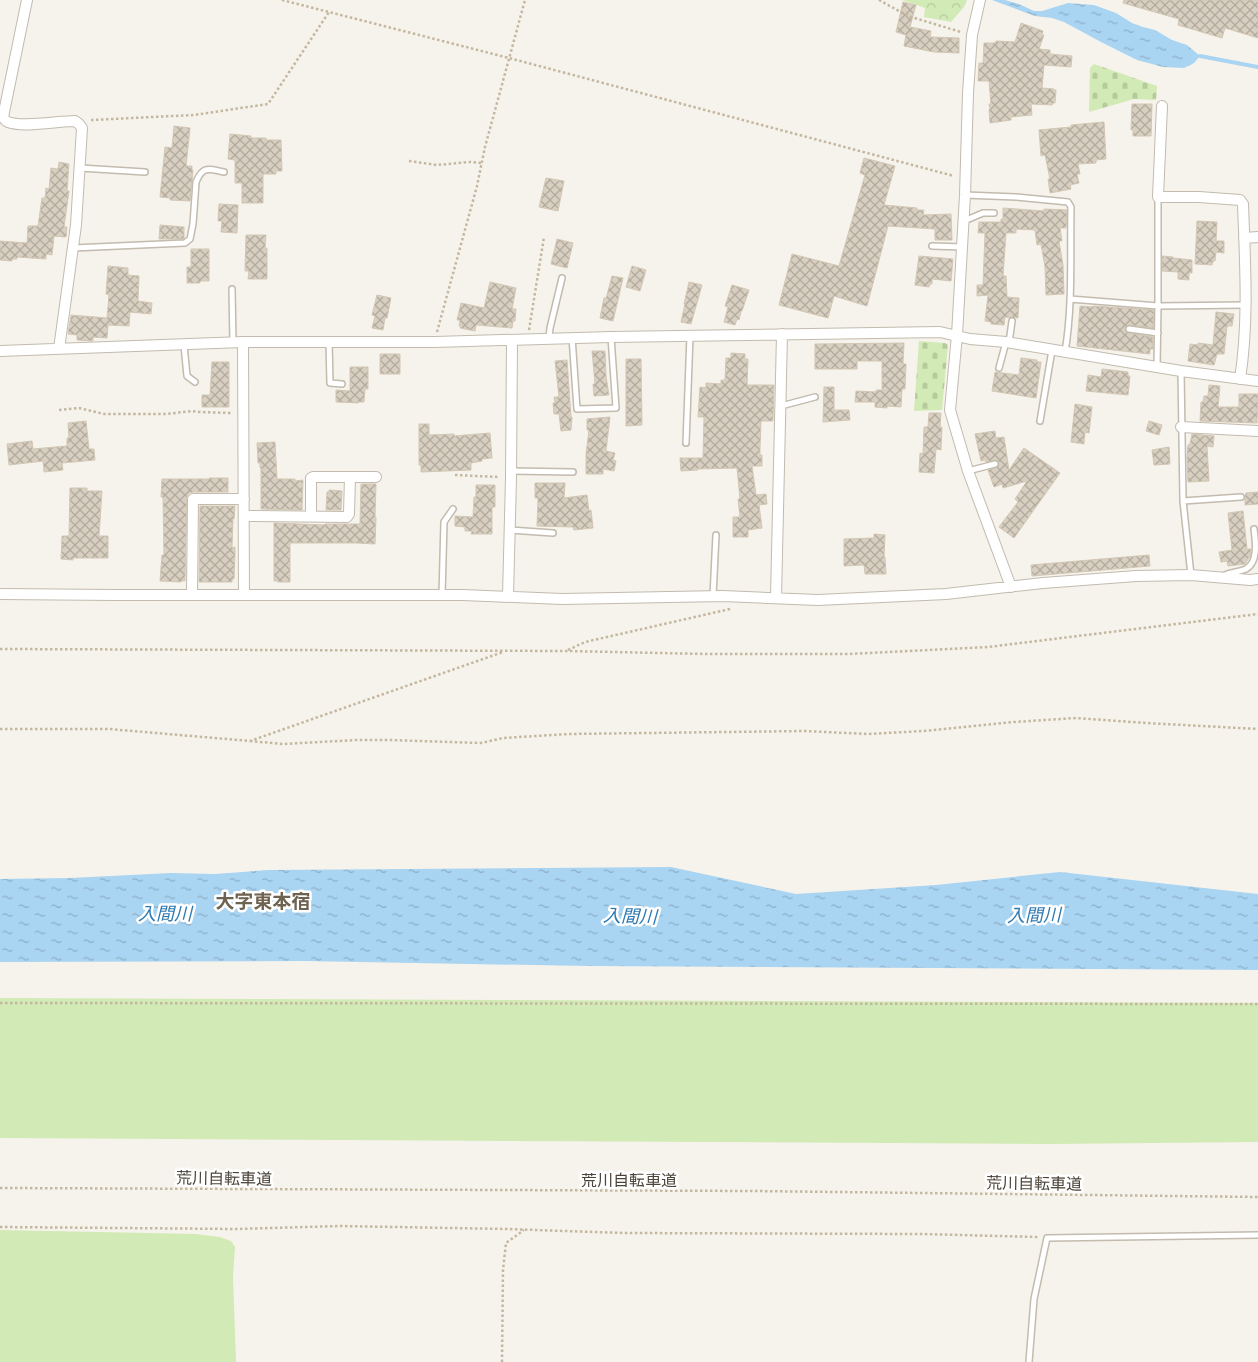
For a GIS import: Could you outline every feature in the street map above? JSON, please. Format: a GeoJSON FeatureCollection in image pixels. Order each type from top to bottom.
{"type":"FeatureCollection","features":[{"type":"Feature","properties":{"kind":"street"},"geometry":{"type":"LineString","coordinates":[[27,0],[1,118],[10,123],[22,124],[75,121],[82,128],[74,248],[59,349]]}},
{"type":"Feature","properties":{"kind":"street"},"geometry":{"type":"LineString","coordinates":[[980,0],[972,35],[968,93],[964,221],[950,410],[968,471],[1011,587]]}},
{"type":"Feature","properties":{"kind":"street"},"geometry":{"type":"LineString","coordinates":[[1162,106],[1158,197],[1240,200],[1243,204],[1246,305],[1240,379]]}},
{"type":"Feature","properties":{"kind":"street"},"geometry":{"type":"LineString","coordinates":[[1244,238],[1258,237]]}},
{"type":"Feature","properties":{"kind":"street"},"geometry":{"type":"LineString","coordinates":[[0,351],[238,343],[435,342],[572,337],[940,332],[970,339],[1007,342],[1064,353],[1258,381]]}},
{"type":"Feature","properties":{"kind":"street"},"geometry":{"type":"LineString","coordinates":[[776,598],[782,334]]}},
{"type":"Feature","properties":{"kind":"street"},"geometry":{"type":"LineString","coordinates":[[508,596],[512,340]]}},
{"type":"Feature","properties":{"kind":"street"},"geometry":{"type":"LineString","coordinates":[[238,343],[244,413],[244,595]]}},
{"type":"Feature","properties":{"kind":"street"},"geometry":{"type":"LineString","coordinates":[[1182,427],[1258,430]]}},
{"type":"Feature","properties":{"kind":"street"},"geometry":{"type":"LineString","coordinates":[[244,516],[347,517],[349,514],[350,477]]}},
{"type":"Feature","properties":{"kind":"street"},"geometry":{"type":"LineString","coordinates":[[311,517],[311,478],[376,477]]}},
{"type":"Feature","properties":{"kind":"street"},"geometry":{"type":"LineString","coordinates":[[192,595],[193,498],[244,500]]}},
{"type":"Feature","properties":{"kind":"street"},"geometry":{"type":"LineString","coordinates":[[0,594],[442,594],[562,599],[713,596],[818,600],[946,594],[1126,577],[1191,575],[1258,579]]}},
{"type":"Feature","properties":{"kind":"lane"},"geometry":{"type":"LineString","coordinates":[[80,168],[145,172]]}},
{"type":"Feature","properties":{"kind":"lane"},"geometry":{"type":"LineString","coordinates":[[74,248],[185,243],[190,238],[193,224],[198,176],[208,168],[224,172]]}},
{"type":"Feature","properties":{"kind":"lane"},"geometry":{"type":"LineString","coordinates":[[965,194],[1068,202],[1071,206],[1070,299],[1064,353]]}},
{"type":"Feature","properties":{"kind":"lane"},"geometry":{"type":"LineString","coordinates":[[1157,367],[1158,197]]}},
{"type":"Feature","properties":{"kind":"lane"},"geometry":{"type":"LineString","coordinates":[[964,221],[983,213],[994,213]]}},
{"type":"Feature","properties":{"kind":"lane"},"geometry":{"type":"LineString","coordinates":[[932,246],[962,247]]}},
{"type":"Feature","properties":{"kind":"lane"},"geometry":{"type":"LineString","coordinates":[[549,338],[562,278]]}},
{"type":"Feature","properties":{"kind":"lane"},"geometry":{"type":"LineString","coordinates":[[232,289],[238,343]]}},
{"type":"Feature","properties":{"kind":"lane"},"geometry":{"type":"LineString","coordinates":[[1070,299],[1158,306],[1246,305]]}},
{"type":"Feature","properties":{"kind":"lane"},"geometry":{"type":"LineString","coordinates":[[999,368],[1012,321]]}},
{"type":"Feature","properties":{"kind":"lane"},"geometry":{"type":"LineString","coordinates":[[1129,329],[1158,333]]}},
{"type":"Feature","properties":{"kind":"lane"},"geometry":{"type":"LineString","coordinates":[[686,443],[690,336]]}},
{"type":"Feature","properties":{"kind":"lane"},"geometry":{"type":"LineString","coordinates":[[572,337],[577,409],[616,408],[611,337]]}},
{"type":"Feature","properties":{"kind":"lane"},"geometry":{"type":"LineString","coordinates":[[329,342],[330,383],[342,384]]}},
{"type":"Feature","properties":{"kind":"lane"},"geometry":{"type":"LineString","coordinates":[[184,345],[187,376],[195,382]]}},
{"type":"Feature","properties":{"kind":"lane"},"geometry":{"type":"LineString","coordinates":[[1040,421],[1052,350]]}},
{"type":"Feature","properties":{"kind":"lane"},"geometry":{"type":"LineString","coordinates":[[1181,371],[1183,501],[1191,575]]}},
{"type":"Feature","properties":{"kind":"lane"},"geometry":{"type":"LineString","coordinates":[[781,406],[815,397]]}},
{"type":"Feature","properties":{"kind":"lane"},"geometry":{"type":"LineString","coordinates":[[968,471],[995,464]]}},
{"type":"Feature","properties":{"kind":"lane"},"geometry":{"type":"LineString","coordinates":[[511,474],[573,472]]}},
{"type":"Feature","properties":{"kind":"lane"},"geometry":{"type":"LineString","coordinates":[[1183,501],[1241,497]]}},
{"type":"Feature","properties":{"kind":"lane"},"geometry":{"type":"LineString","coordinates":[[442,594],[444,522],[453,509]]}},
{"type":"Feature","properties":{"kind":"lane"},"geometry":{"type":"LineString","coordinates":[[1223,577],[1230,572],[1246,569],[1255,562],[1257,558],[1254,529]]}},
{"type":"Feature","properties":{"kind":"lane"},"geometry":{"type":"LineString","coordinates":[[510,530],[553,533]]}},
{"type":"Feature","properties":{"kind":"lane"},"geometry":{"type":"LineString","coordinates":[[713,596],[716,535]]}},
{"type":"Feature","properties":{"kind":"lane"},"geometry":{"type":"LineString","coordinates":[[1029,1362],[1034,1299],[1047,1238],[1258,1235]]}},
{"type":"Feature","properties":{"kind":"path"},"geometry":{"type":"LineString","coordinates":[[282,0],[965,179]]}},
{"type":"Feature","properties":{"kind":"path"},"geometry":{"type":"LineString","coordinates":[[435,342],[525,0]]}},
{"type":"Feature","properties":{"kind":"path"},"geometry":{"type":"LineString","coordinates":[[879,0],[908,16],[972,35]]}},
{"type":"Feature","properties":{"kind":"path"},"geometry":{"type":"LineString","coordinates":[[79,124],[89,120],[194,114],[268,104],[329,12]]}},
{"type":"Feature","properties":{"kind":"path"},"geometry":{"type":"LineString","coordinates":[[409,161],[437,165],[481,163]]}},
{"type":"Feature","properties":{"kind":"path"},"geometry":{"type":"LineString","coordinates":[[528,339],[544,237]]}},
{"type":"Feature","properties":{"kind":"path"},"geometry":{"type":"LineString","coordinates":[[59,410],[79,408],[104,414],[166,414],[192,411],[244,413]]}},
{"type":"Feature","properties":{"kind":"path"},"geometry":{"type":"LineString","coordinates":[[454,475],[511,474]]}},
{"type":"Feature","properties":{"kind":"path"},"geometry":{"type":"LineString","coordinates":[[567,651],[585,642],[738,607]]}},
{"type":"Feature","properties":{"kind":"path"},"geometry":{"type":"LineString","coordinates":[[0,649],[848,654],[988,647],[1258,614]]}},
{"type":"Feature","properties":{"kind":"path"},"geometry":{"type":"LineString","coordinates":[[250,742],[505,651]]}},
{"type":"Feature","properties":{"kind":"path"},"geometry":{"type":"LineString","coordinates":[[0,729],[109,729],[283,744],[357,740],[482,743],[503,738],[569,734],[804,731],[868,734],[1076,718],[1146,724],[1258,729]]}},
{"type":"Feature","properties":{"kind":"path"},"geometry":{"type":"LineString","coordinates":[[0,1003],[1258,1004]]}},
{"type":"Feature","properties":{"kind":"path","name":"荒川自転車道"},"geometry":{"type":"LineString","coordinates":[[0,1188],[753,1191],[1258,1197]]}},
{"type":"Feature","properties":{"kind":"path"},"geometry":{"type":"LineString","coordinates":[[0,1227],[237,1229],[340,1226],[525,1229],[624,1233],[921,1234],[1047,1238]]}},
{"type":"Feature","properties":{"kind":"path"},"geometry":{"type":"LineString","coordinates":[[502,1362],[502,1270],[506,1243],[525,1229]]}},
{"type":"Feature","properties":{"kind":"green space"},"geometry":{"type":"Polygon","coordinates":[[[902,0],[967,0],[964,7],[951,22],[924,17],[925,8],[902,0]]]}},
{"type":"Feature","properties":{"kind":"green space"},"geometry":{"type":"Polygon","coordinates":[[[1094,64],[1157,86],[1156,100],[1134,99],[1089,112],[1090,68],[1094,64]]]}},
{"type":"Feature","properties":{"kind":"green space"},"geometry":{"type":"Polygon","coordinates":[[[919,341],[945,343],[948,345],[942,410],[914,411],[919,341]]]}},
{"type":"Feature","properties":{"kind":"green space"},"geometry":{"type":"Polygon","coordinates":[[[0,998],[1258,1003],[1258,1142],[1048,1144],[0,1138],[0,998]]]}},
{"type":"Feature","properties":{"kind":"green space"},"geometry":{"type":"Polygon","coordinates":[[[0,1230],[196,1234],[220,1237],[231,1241],[235,1247],[233,1277],[236,1362],[0,1362],[0,1230]]]}},
{"type":"Feature","properties":{"kind":"water"},"geometry":{"type":"Polygon","coordinates":[[[992,0],[1005,0],[1034,11],[1042,11],[1068,3],[1094,5],[1116,13],[1132,23],[1155,30],[1172,40],[1187,45],[1200,56],[1194,63],[1184,68],[1163,67],[1137,60],[1064,22],[1035,16],[992,0]]]}},
{"type":"Feature","properties":{"kind":"water","name":"入間川"},"geometry":{"type":"Polygon","coordinates":[[[671,867],[796,894],[936,885],[1060,872],[1258,894],[1258,970],[588,966],[304,961],[0,962],[0,879],[171,873],[215,874],[269,870],[671,867]]]}},
{"type":"Feature","properties":{"kind":"building"},"geometry":{"type":"Polygon","coordinates":[[[1124,0],[1258,0],[1258,38],[1225,28],[1222,38],[1178,25],[1179,19],[1123,3],[1124,0]]]}},
{"type":"Feature","properties":{"kind":"building"},"geometry":{"type":"Polygon","coordinates":[[[903,2],[916,5],[910,27],[931,31],[930,37],[959,38],[959,53],[934,52],[904,46],[906,35],[896,32],[903,2]]]}},
{"type":"Feature","properties":{"kind":"building"},"geometry":{"type":"Polygon","coordinates":[[[1021,23],[1043,31],[1042,35],[1044,35],[1039,49],[1050,50],[1050,54],[1072,56],[1071,67],[1044,65],[1042,88],[1056,90],[1055,103],[1052,105],[1031,104],[1032,115],[1011,117],[1011,120],[990,123],[989,81],[978,81],[979,63],[983,63],[984,43],[995,43],[996,41],[1015,42],[1021,23]]]}},
{"type":"Feature","properties":{"kind":"building"},"geometry":{"type":"Polygon","coordinates":[[[1132,104],[1152,104],[1151,136],[1133,136],[1133,130],[1131,130],[1132,104]]]}},
{"type":"Feature","properties":{"kind":"building"},"geometry":{"type":"Polygon","coordinates":[[[1104,122],[1106,159],[1096,160],[1096,163],[1078,164],[1080,174],[1077,174],[1079,183],[1070,185],[1071,189],[1050,193],[1048,179],[1050,179],[1045,155],[1041,156],[1039,130],[1104,122]]]}},
{"type":"Feature","properties":{"kind":"building"},"geometry":{"type":"Polygon","coordinates":[[[174,126],[190,128],[186,166],[192,166],[193,170],[190,201],[170,200],[170,198],[160,197],[165,147],[172,148],[174,126]]]}},
{"type":"Feature","properties":{"kind":"building"},"geometry":{"type":"Polygon","coordinates":[[[230,134],[251,136],[251,138],[266,138],[266,140],[281,140],[282,171],[276,171],[276,174],[263,174],[263,203],[242,203],[242,183],[235,183],[235,160],[228,159],[230,134]]]}},
{"type":"Feature","properties":{"kind":"building"},"geometry":{"type":"Polygon","coordinates":[[[864,158],[895,166],[884,205],[917,208],[917,210],[924,210],[923,215],[951,214],[952,240],[935,240],[935,229],[888,226],[867,306],[834,296],[828,318],[779,305],[792,254],[839,266],[865,175],[860,173],[864,158]]]}},
{"type":"Feature","properties":{"kind":"building"},"geometry":{"type":"Polygon","coordinates":[[[59,162],[69,164],[67,191],[69,191],[64,227],[67,227],[66,237],[54,236],[52,255],[46,254],[46,259],[17,257],[17,259],[12,259],[12,261],[0,260],[0,241],[27,243],[28,226],[38,226],[42,198],[45,198],[46,188],[49,189],[51,168],[58,169],[59,162]]]}},
{"type":"Feature","properties":{"kind":"building"},"geometry":{"type":"Polygon","coordinates":[[[546,178],[564,181],[558,211],[539,207],[546,178]]]}},
{"type":"Feature","properties":{"kind":"building"},"geometry":{"type":"Polygon","coordinates":[[[219,204],[238,205],[237,233],[221,232],[222,221],[218,221],[219,204]]]}},
{"type":"Feature","properties":{"kind":"building"},"geometry":{"type":"Polygon","coordinates":[[[1003,208],[1044,211],[1044,209],[1067,210],[1066,228],[1060,228],[1062,241],[1059,241],[1063,265],[1064,294],[1046,295],[1045,267],[1041,244],[1037,245],[1035,230],[1016,229],[1016,233],[1006,233],[1003,276],[1006,276],[1007,297],[1019,298],[1018,318],[1005,317],[1004,325],[991,324],[991,322],[985,321],[988,295],[977,296],[977,285],[983,285],[985,233],[978,233],[979,222],[1001,222],[1001,219],[1003,219],[1003,208]]]}},
{"type":"Feature","properties":{"kind":"building"},"geometry":{"type":"Polygon","coordinates":[[[1197,221],[1217,222],[1216,241],[1224,241],[1224,253],[1216,252],[1215,261],[1213,261],[1212,265],[1195,264],[1197,221]]]}},
{"type":"Feature","properties":{"kind":"building"},"geometry":{"type":"Polygon","coordinates":[[[160,225],[184,227],[184,239],[159,239],[160,225]]]}},
{"type":"Feature","properties":{"kind":"building"},"geometry":{"type":"Polygon","coordinates":[[[246,235],[266,235],[267,279],[248,279],[249,271],[245,271],[246,235]]]}},
{"type":"Feature","properties":{"kind":"building"},"geometry":{"type":"Polygon","coordinates":[[[557,239],[573,243],[567,268],[551,264],[557,239]]]}},
{"type":"Feature","properties":{"kind":"building"},"geometry":{"type":"Polygon","coordinates":[[[191,249],[209,249],[209,281],[187,283],[187,267],[191,267],[191,249]]]}},
{"type":"Feature","properties":{"kind":"building"},"geometry":{"type":"Polygon","coordinates":[[[919,256],[953,259],[951,281],[932,279],[932,284],[929,287],[915,285],[919,256]]]}},
{"type":"Feature","properties":{"kind":"building"},"geometry":{"type":"Polygon","coordinates":[[[1162,256],[1192,260],[1192,273],[1189,273],[1189,280],[1178,279],[1178,272],[1162,271],[1162,256]]]}},
{"type":"Feature","properties":{"kind":"building"},"geometry":{"type":"Polygon","coordinates":[[[108,266],[128,268],[128,275],[139,276],[138,301],[152,303],[151,314],[130,312],[129,326],[108,325],[107,338],[93,337],[93,341],[77,340],[77,335],[68,334],[71,315],[107,318],[109,295],[106,294],[108,266]]]}},
{"type":"Feature","properties":{"kind":"building"},"geometry":{"type":"Polygon","coordinates":[[[632,266],[646,270],[640,291],[626,287],[632,266]]]}},
{"type":"Feature","properties":{"kind":"building"},"geometry":{"type":"Polygon","coordinates":[[[612,276],[623,278],[613,321],[600,318],[604,298],[606,298],[612,276]]]}},
{"type":"Feature","properties":{"kind":"building"},"geometry":{"type":"Polygon","coordinates":[[[490,282],[516,288],[512,309],[516,309],[515,321],[513,321],[512,328],[476,325],[475,331],[460,328],[460,320],[457,320],[461,303],[484,308],[490,282]]]}},
{"type":"Feature","properties":{"kind":"building"},"geometry":{"type":"Polygon","coordinates":[[[689,282],[702,285],[691,324],[681,322],[689,282]]]}},
{"type":"Feature","properties":{"kind":"building"},"geometry":{"type":"Polygon","coordinates":[[[732,285],[749,290],[739,320],[737,319],[735,325],[724,322],[728,307],[725,306],[732,285]]]}},
{"type":"Feature","properties":{"kind":"building"},"geometry":{"type":"Polygon","coordinates":[[[377,295],[391,298],[383,330],[372,328],[375,316],[372,315],[377,295]]]}},
{"type":"Feature","properties":{"kind":"building"},"geometry":{"type":"Polygon","coordinates":[[[1080,306],[1154,310],[1153,328],[1129,325],[1125,329],[1128,333],[1153,337],[1153,349],[1150,349],[1150,354],[1077,346],[1080,306]]]}},
{"type":"Feature","properties":{"kind":"building"},"geometry":{"type":"Polygon","coordinates":[[[1216,312],[1234,314],[1232,326],[1227,326],[1224,354],[1217,354],[1214,365],[1188,361],[1190,344],[1213,345],[1216,312]]]}},
{"type":"Feature","properties":{"kind":"building"},"geometry":{"type":"Polygon","coordinates":[[[904,343],[903,364],[906,364],[905,389],[902,389],[901,407],[875,407],[875,402],[855,402],[856,391],[876,392],[876,390],[882,390],[882,361],[857,361],[857,369],[815,369],[815,344],[904,343]]]}},
{"type":"Feature","properties":{"kind":"building"},"geometry":{"type":"Polygon","coordinates":[[[592,351],[605,351],[609,395],[594,396],[593,384],[595,384],[592,351]]]}},
{"type":"Feature","properties":{"kind":"building"},"geometry":{"type":"Polygon","coordinates":[[[731,353],[745,354],[745,359],[748,359],[747,385],[774,385],[773,421],[761,421],[760,455],[762,455],[762,466],[752,466],[756,495],[766,494],[767,504],[759,505],[762,528],[748,530],[748,537],[733,537],[733,517],[740,517],[737,468],[681,471],[680,458],[703,458],[704,417],[698,417],[700,387],[706,388],[706,383],[721,384],[721,380],[725,380],[726,358],[731,358],[731,353]]]}},
{"type":"Feature","properties":{"kind":"building"},"geometry":{"type":"Polygon","coordinates":[[[380,354],[400,354],[400,374],[380,374],[380,354]]]}},
{"type":"Feature","properties":{"kind":"building"},"geometry":{"type":"Polygon","coordinates":[[[1021,358],[1041,362],[1036,398],[992,391],[995,372],[1019,375],[1021,358]]]}},
{"type":"Feature","properties":{"kind":"building"},"geometry":{"type":"Polygon","coordinates":[[[626,359],[641,359],[642,425],[626,426],[626,359]]]}},
{"type":"Feature","properties":{"kind":"building"},"geometry":{"type":"Polygon","coordinates":[[[567,360],[572,417],[571,430],[561,431],[559,414],[554,414],[553,403],[555,403],[554,397],[559,397],[555,361],[567,360]]]}},
{"type":"Feature","properties":{"kind":"building"},"geometry":{"type":"Polygon","coordinates":[[[212,362],[229,362],[229,407],[202,407],[202,395],[210,395],[212,362]]]}},
{"type":"Feature","properties":{"kind":"building"},"geometry":{"type":"Polygon","coordinates":[[[350,367],[368,367],[368,389],[365,389],[364,402],[336,402],[336,390],[350,391],[350,367]]]}},
{"type":"Feature","properties":{"kind":"building"},"geometry":{"type":"Polygon","coordinates":[[[1102,369],[1128,372],[1128,376],[1130,376],[1128,395],[1086,391],[1088,375],[1101,377],[1102,369]]]}},
{"type":"Feature","properties":{"kind":"building"},"geometry":{"type":"Polygon","coordinates":[[[1209,385],[1220,386],[1218,407],[1239,407],[1239,394],[1258,394],[1257,423],[1200,421],[1201,402],[1203,402],[1204,396],[1208,396],[1209,385]]]}},
{"type":"Feature","properties":{"kind":"building"},"geometry":{"type":"Polygon","coordinates":[[[824,387],[834,387],[834,410],[849,410],[850,420],[823,422],[824,387]]]}},
{"type":"Feature","properties":{"kind":"building"},"geometry":{"type":"Polygon","coordinates":[[[1075,404],[1092,407],[1089,433],[1085,432],[1084,444],[1071,442],[1075,404]]]}},
{"type":"Feature","properties":{"kind":"building"},"geometry":{"type":"Polygon","coordinates":[[[929,413],[941,413],[941,450],[936,449],[934,473],[919,472],[920,453],[923,454],[924,427],[928,427],[929,413]]]}},
{"type":"Feature","properties":{"kind":"building"},"geometry":{"type":"Polygon","coordinates":[[[610,417],[606,451],[615,453],[613,460],[616,461],[614,471],[603,469],[603,474],[586,474],[589,430],[587,430],[587,419],[610,417]]]}},
{"type":"Feature","properties":{"kind":"building"},"geometry":{"type":"Polygon","coordinates":[[[86,421],[89,449],[94,449],[95,460],[62,463],[63,470],[44,472],[43,461],[9,465],[7,444],[32,441],[33,449],[67,446],[67,438],[69,438],[68,423],[86,421]]]}},
{"type":"Feature","properties":{"kind":"building"},"geometry":{"type":"Polygon","coordinates":[[[1149,421],[1162,425],[1159,435],[1146,431],[1149,421]]]}},
{"type":"Feature","properties":{"kind":"building"},"geometry":{"type":"Polygon","coordinates":[[[419,424],[429,424],[429,435],[454,434],[454,436],[490,433],[492,458],[471,463],[471,470],[421,472],[421,465],[419,465],[419,424]]]}},
{"type":"Feature","properties":{"kind":"building"},"geometry":{"type":"Polygon","coordinates":[[[995,431],[996,438],[1004,437],[1009,470],[1024,448],[1060,473],[1014,538],[999,527],[1018,502],[1015,499],[1027,481],[1003,488],[1002,484],[994,487],[988,470],[998,467],[999,462],[996,460],[981,461],[975,434],[995,431]]]}},
{"type":"Feature","properties":{"kind":"building"},"geometry":{"type":"Polygon","coordinates":[[[1192,434],[1214,436],[1213,447],[1207,446],[1209,481],[1188,482],[1188,445],[1190,444],[1192,434]]]}},
{"type":"Feature","properties":{"kind":"building"},"geometry":{"type":"Polygon","coordinates":[[[275,442],[277,479],[303,480],[302,510],[261,509],[261,468],[260,463],[258,463],[257,443],[275,442]]]}},
{"type":"Feature","properties":{"kind":"building"},"geometry":{"type":"Polygon","coordinates":[[[1169,447],[1170,464],[1154,465],[1152,450],[1169,447]]]}},
{"type":"Feature","properties":{"kind":"building"},"geometry":{"type":"Polygon","coordinates":[[[228,478],[228,492],[189,493],[187,496],[185,581],[160,581],[162,555],[164,555],[162,479],[228,478]]]}},
{"type":"Feature","properties":{"kind":"building"},"geometry":{"type":"Polygon","coordinates":[[[535,483],[565,483],[564,498],[587,495],[593,528],[574,530],[573,527],[537,526],[538,498],[535,498],[535,483]]]}},
{"type":"Feature","properties":{"kind":"building"},"geometry":{"type":"Polygon","coordinates":[[[361,484],[376,484],[375,544],[290,543],[290,582],[274,581],[274,523],[360,524],[361,484]]]}},
{"type":"Feature","properties":{"kind":"building"},"geometry":{"type":"Polygon","coordinates":[[[476,485],[495,485],[495,507],[492,507],[492,534],[471,534],[472,531],[465,531],[465,527],[455,526],[455,516],[473,517],[476,485]]]}},
{"type":"Feature","properties":{"kind":"building"},"geometry":{"type":"Polygon","coordinates":[[[70,488],[87,488],[87,491],[102,491],[99,536],[108,536],[108,558],[61,559],[62,536],[69,536],[70,488]]]}},
{"type":"Feature","properties":{"kind":"building"},"geometry":{"type":"Polygon","coordinates":[[[329,490],[342,491],[341,510],[326,510],[327,492],[329,490]]]}},
{"type":"Feature","properties":{"kind":"building"},"geometry":{"type":"Polygon","coordinates":[[[1258,492],[1258,504],[1245,505],[1246,493],[1258,492]]]}},
{"type":"Feature","properties":{"kind":"building"},"geometry":{"type":"Polygon","coordinates":[[[200,506],[235,506],[232,548],[235,547],[235,555],[234,579],[232,579],[232,582],[199,582],[200,506]]]}},
{"type":"Feature","properties":{"kind":"building"},"geometry":{"type":"Polygon","coordinates":[[[1243,511],[1247,549],[1251,549],[1250,556],[1245,564],[1228,566],[1227,561],[1221,562],[1219,552],[1232,550],[1228,513],[1243,511]]]}},
{"type":"Feature","properties":{"kind":"building"},"geometry":{"type":"Polygon","coordinates":[[[874,534],[885,535],[884,557],[886,574],[865,574],[864,565],[844,566],[844,539],[874,538],[874,534]]]}},
{"type":"Feature","properties":{"kind":"building"},"geometry":{"type":"Polygon","coordinates":[[[1149,555],[1150,566],[1032,576],[1031,565],[1149,555]]]}},
{"type":"Feature","properties":{"kind":"waterway"},"geometry":{"type":"LineString","coordinates":[[1200,56],[1258,67]]}},
{"type":"Feature","properties":{"kind":"district","name":"大字東本宿"},"geometry":{"type":"Point","coordinates":[263,901]}}]}
